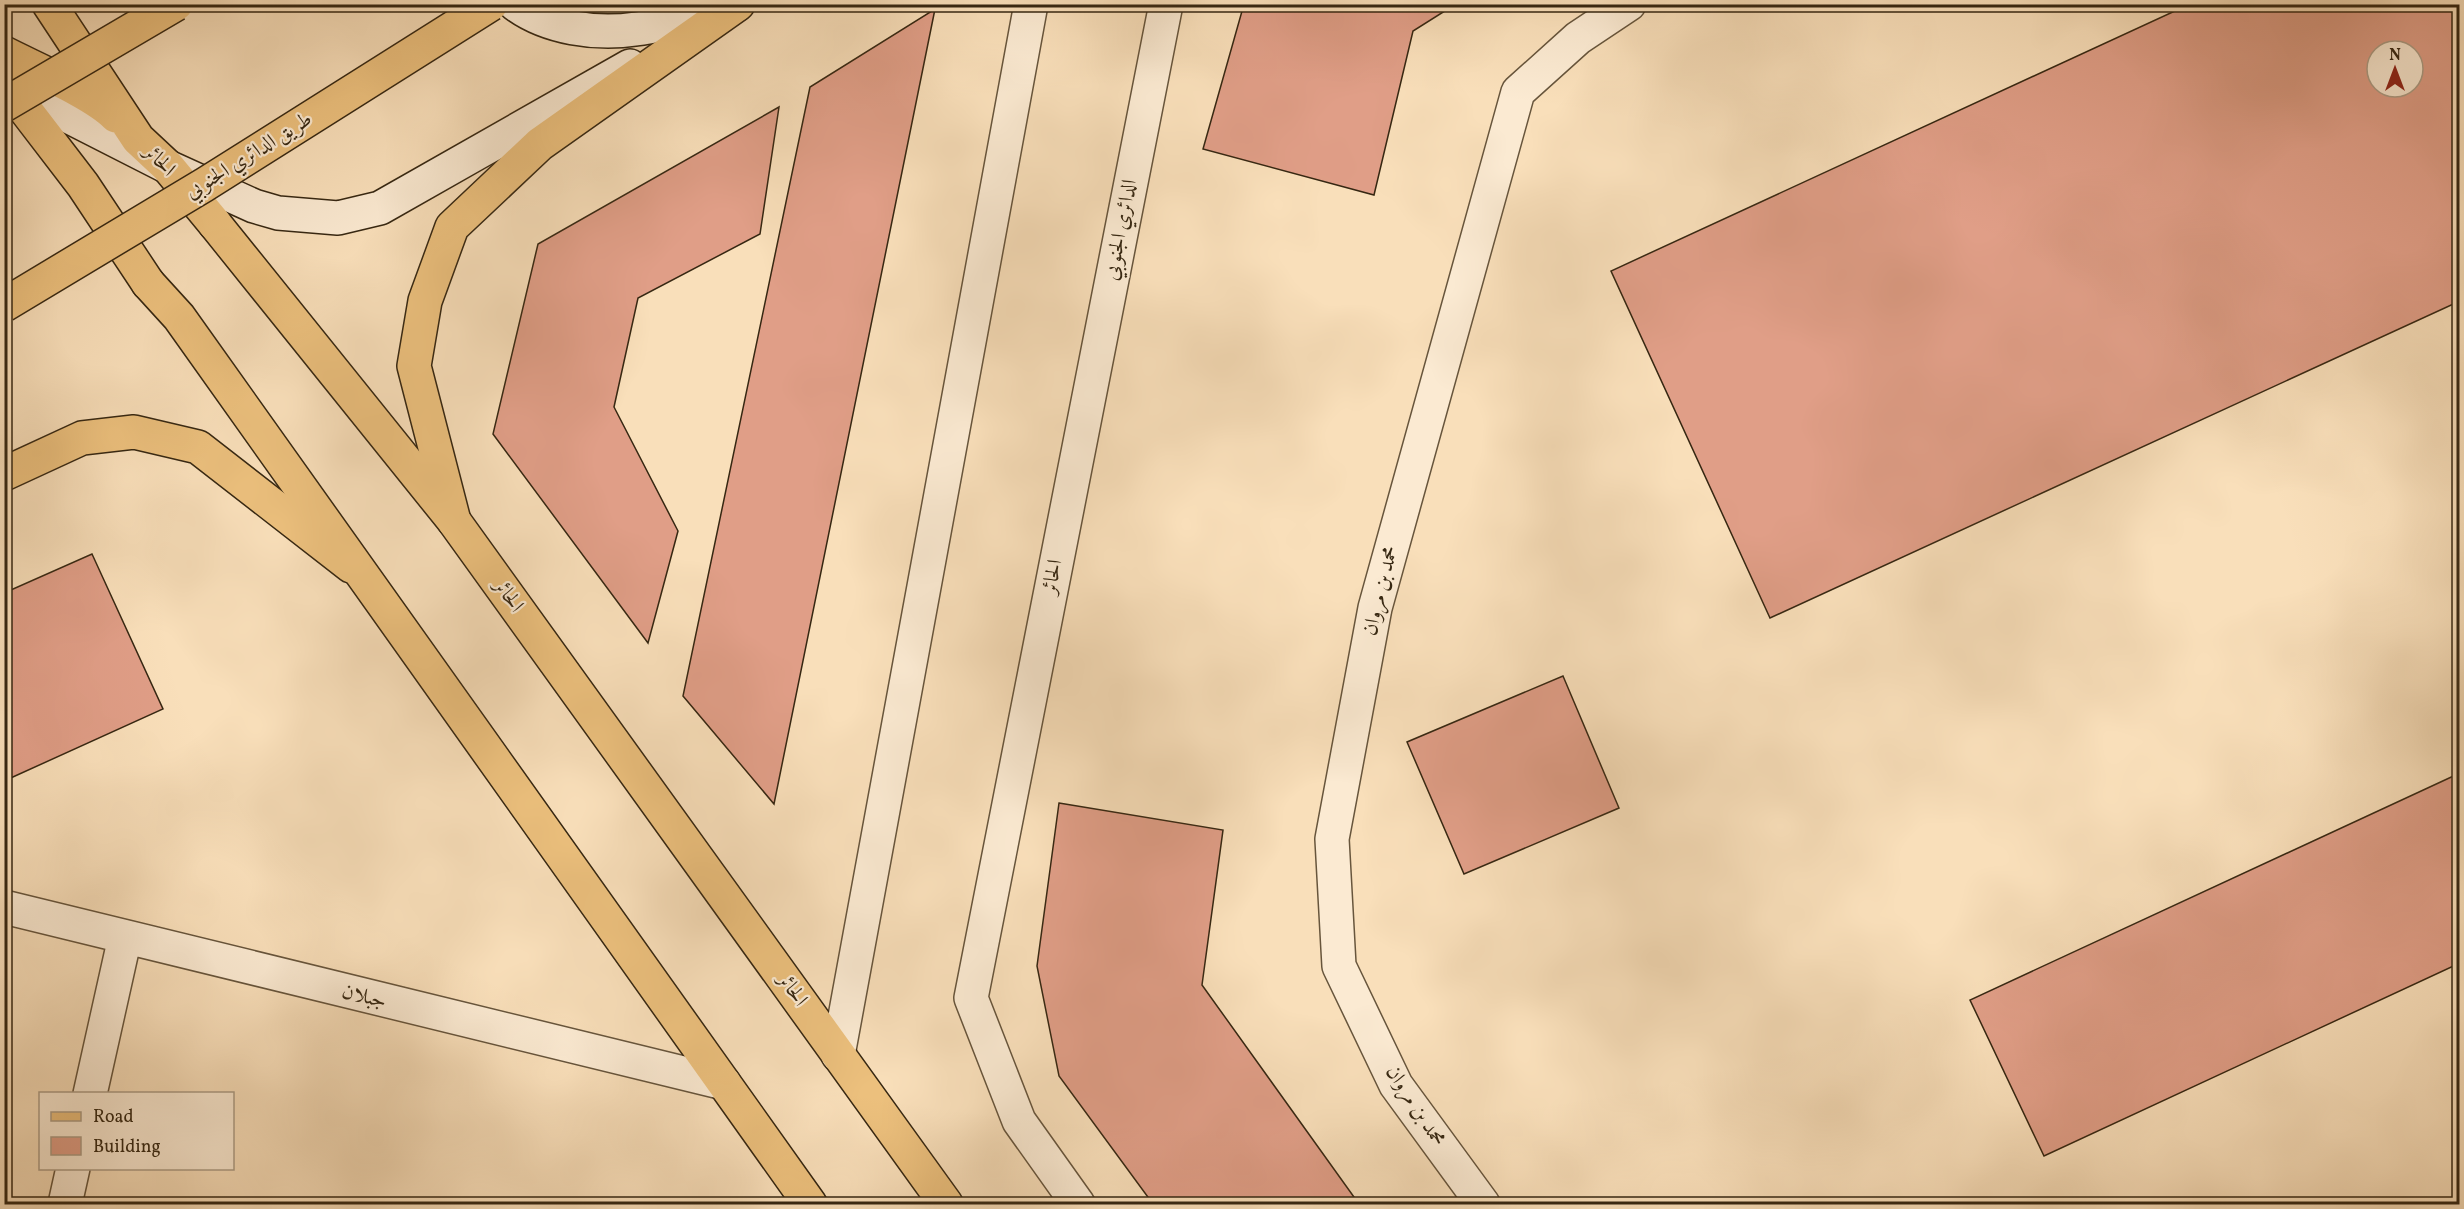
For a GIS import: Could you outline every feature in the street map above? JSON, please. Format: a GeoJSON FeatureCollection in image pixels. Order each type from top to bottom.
{"type":"FeatureCollection","features":[{"type":"Feature","properties":{"kind":"main road","name":"الحائر"},"geometry":{"type":"LineString","coordinates":[[49,4],[138,139],[168,167],[454,521],[946,1204]]}},
{"type":"Feature","properties":{"kind":"main road"},"geometry":{"type":"LineString","coordinates":[[176,4],[5,91],[83,185],[148,283],[179,317],[810,1204]]}},
{"type":"Feature","properties":{"kind":"main road","name":"طريق الدائري الجنوبي"},"geometry":{"type":"LineString","coordinates":[[4,305],[204,185],[491,4]]}},
{"type":"Feature","properties":{"kind":"main road"},"geometry":{"type":"LineString","coordinates":[[454,521],[414,366],[425,301],[452,227],[540,144],[737,4]]}},
{"type":"Feature","properties":{"kind":"main road"},"geometry":{"type":"LineString","coordinates":[[4,53],[109,110],[138,139]]}},
{"type":"Feature","properties":{"kind":"main road"},"geometry":{"type":"LineString","coordinates":[[4,474],[82,438],[134,432],[198,447],[362,574]]}},
{"type":"Feature","properties":{"kind":"street"},"geometry":{"type":"LineString","coordinates":[[515,4],[531,16],[568,27],[608,30],[636,30],[737,4]]}},
{"type":"Feature","properties":{"kind":"street"},"geometry":{"type":"LineString","coordinates":[[5,91],[254,206],[278,213],[338,218],[380,208],[737,4]]}},
{"type":"Feature","properties":{"kind":"street"},"geometry":{"type":"LineString","coordinates":[[838,1055],[1031,4]]}},
{"type":"Feature","properties":{"kind":"street","name":"الدائري الجنوبي"},"geometry":{"type":"LineString","coordinates":[[1076,456],[1166,4]]}},
{"type":"Feature","properties":{"kind":"street","name":"محمد بن مروان"},"geometry":{"type":"LineString","coordinates":[[1483,1204],[1396,1085],[1338,966],[1332,839],[1375,608],[1518,92],[1578,38],[1629,4]]}},
{"type":"Feature","properties":{"kind":"street","name":"الحائر"},"geometry":{"type":"LineString","coordinates":[[1076,456],[972,998],[1018,1121],[1078,1204]]}},
{"type":"Feature","properties":{"kind":"street","name":"جبلان"},"geometry":{"type":"LineString","coordinates":[[4,907],[724,1083]]}},
{"type":"Feature","properties":{"kind":"street"},"geometry":{"type":"LineString","coordinates":[[90,1092],[125,937]]}},
{"type":"Feature","properties":{"kind":"street"},"geometry":{"type":"LineString","coordinates":[[64,1204],[72,1170]]}},
{"type":"Feature","properties":{"kind":"building"},"geometry":{"type":"Polygon","coordinates":[[[1244,4],[1456,4],[1413,31],[1374,195],[1203,149],[1244,4]]]}},
{"type":"Feature","properties":{"kind":"building"},"geometry":{"type":"Polygon","coordinates":[[[2190,4],[2460,4],[2460,301],[1770,618],[1611,271],[2190,4]]]}},
{"type":"Feature","properties":{"kind":"building"},"geometry":{"type":"Polygon","coordinates":[[[935,9],[774,804],[683,696],[810,87],[935,9]]]}},
{"type":"Feature","properties":{"kind":"building"},"geometry":{"type":"Polygon","coordinates":[[[779,107],[760,234],[638,298],[614,407],[678,531],[648,643],[493,434],[538,244],[779,107]]]}},
{"type":"Feature","properties":{"kind":"building"},"geometry":{"type":"Polygon","coordinates":[[[92,554],[163,709],[4,781],[4,593],[92,554]]]}},
{"type":"Feature","properties":{"kind":"building"},"geometry":{"type":"Polygon","coordinates":[[[1563,676],[1619,808],[1464,874],[1407,742],[1563,676]]]}},
{"type":"Feature","properties":{"kind":"building"},"geometry":{"type":"Polygon","coordinates":[[[2460,773],[2460,963],[2044,1156],[1970,1000],[2460,773]]]}},
{"type":"Feature","properties":{"kind":"building"},"geometry":{"type":"Polygon","coordinates":[[[1059,803],[1223,830],[1202,985],[1359,1204],[1153,1204],[1059,1076],[1037,966],[1059,803]]]}}]}
